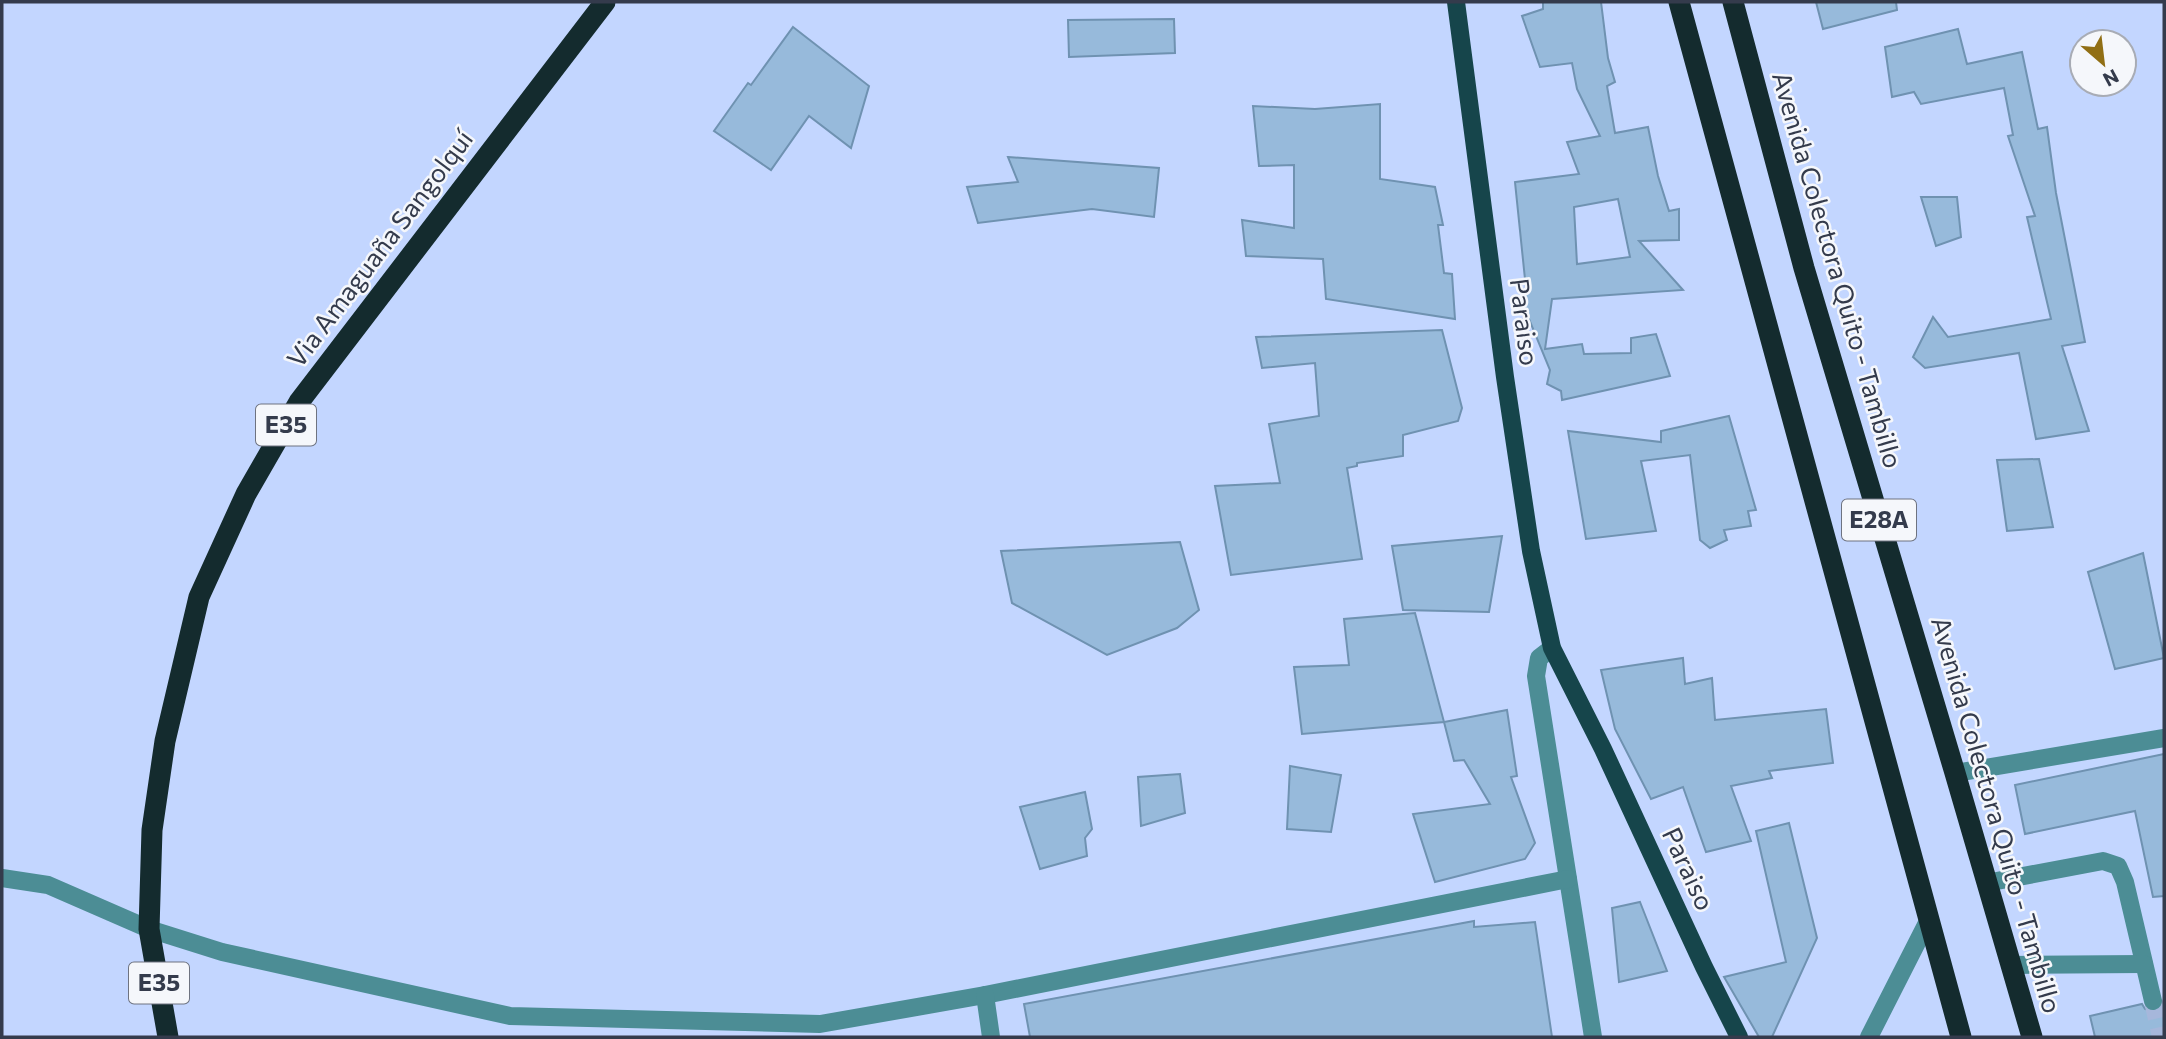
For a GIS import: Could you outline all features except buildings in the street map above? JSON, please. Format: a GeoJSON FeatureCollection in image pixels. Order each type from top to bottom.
{"type":"FeatureCollection","features":[{"type":"Feature","properties":{"kind":"highway","name":"Via Amaguaña Sangolquí"},"geometry":{"type":"LineString","coordinates":[[168,1037],[149,929],[152,830],[165,741],[199,597],[246,494],[299,402],[605,2]]}},
{"type":"Feature","properties":{"kind":"highway","name":"E28A"},"geometry":{"type":"LineString","coordinates":[[1679,2],[1961,1037]]}},
{"type":"Feature","properties":{"kind":"highway","name":"Avenida Colectora Quito - Tambillo"},"geometry":{"type":"LineString","coordinates":[[1733,2],[1804,268],[2032,1037]]}},
{"type":"Feature","properties":{"kind":"main road","name":"Paraiso"},"geometry":{"type":"LineString","coordinates":[[1456,2],[1504,377],[1531,551],[1552,648],[1604,749],[1739,1037]]}},
{"type":"Feature","properties":{"kind":"street"},"geometry":{"type":"LineString","coordinates":[[1552,648],[1539,658],[1536,676],[1593,1037]]}},
{"type":"Feature","properties":{"kind":"street"},"geometry":{"type":"LineString","coordinates":[[1955,773],[2164,738]]}},
{"type":"Feature","properties":{"kind":"street"},"geometry":{"type":"LineString","coordinates":[[1986,883],[2103,861],[2118,866],[2125,882],[2153,1001]]}},
{"type":"Feature","properties":{"kind":"street"},"geometry":{"type":"LineString","coordinates":[[2,878],[48,885],[149,929],[222,952],[510,1016],[820,1024],[985,995],[1568,879]]}},
{"type":"Feature","properties":{"kind":"street"},"geometry":{"type":"LineString","coordinates":[[1869,1037],[1929,919]]}},
{"type":"Feature","properties":{"kind":"street"},"geometry":{"type":"LineString","coordinates":[[2010,965],[2144,964]]}},
{"type":"Feature","properties":{"kind":"street"},"geometry":{"type":"LineString","coordinates":[[985,995],[991,1037]]}},
{"type":"Feature","properties":{"kind":"tunnel"},"geometry":{"type":"LineString","coordinates":[[2153,1001],[2161,1037]]}}]}
